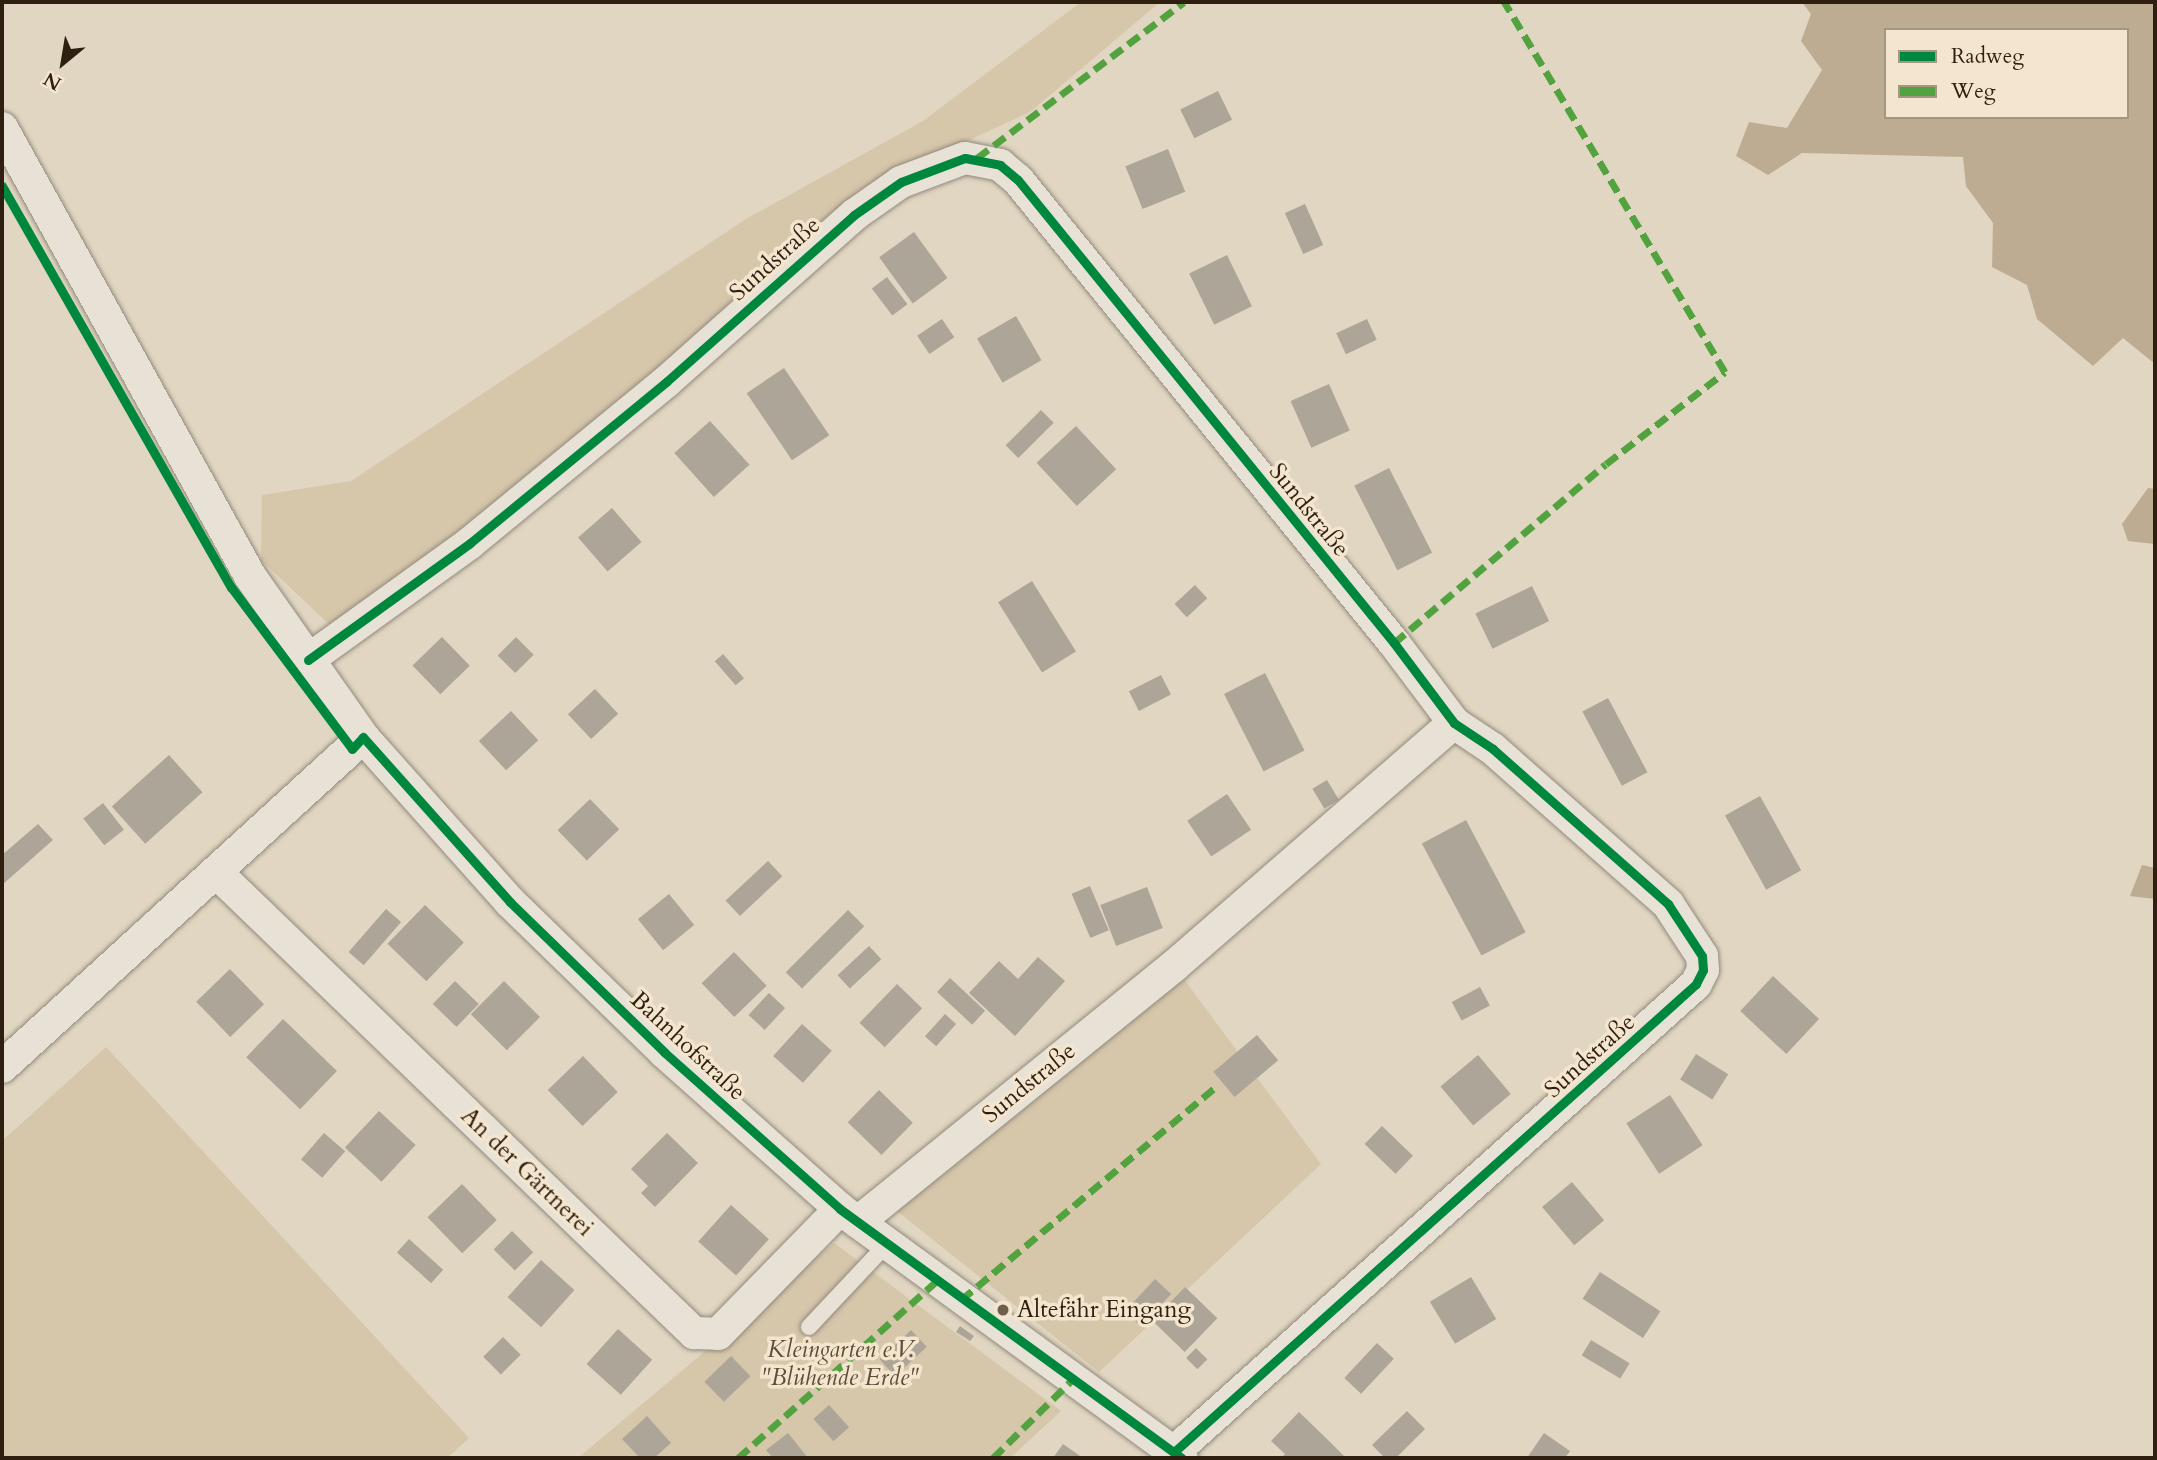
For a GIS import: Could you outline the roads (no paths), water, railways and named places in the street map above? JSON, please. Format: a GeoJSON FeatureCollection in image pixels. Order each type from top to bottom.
{"type":"FeatureCollection","features":[{"type":"Feature","properties":{"kind":"street","name":"Bahnhofstraße"},"geometry":{"type":"LineString","coordinates":[[2,128],[250,576],[363,737],[510,902],[664,1052],[849,1216],[1178,1455]]}},
{"type":"Feature","properties":{"kind":"street","name":"Sundstraße"},"geometry":{"type":"LineString","coordinates":[[308,660],[491,527],[666,382],[854,215],[901,182],[951,161],[977,158],[1000,164],[1018,180],[1454,723],[1493,750],[1668,904],[1702,956],[1703,970],[1696,984],[1598,1077],[1178,1455]]}},
{"type":"Feature","properties":{"kind":"street","name":"Sundstraße"},"geometry":{"type":"LineString","coordinates":[[849,1216],[1174,966],[1454,723]]}},
{"type":"Feature","properties":{"kind":"street"},"geometry":{"type":"LineString","coordinates":[[2,1067],[363,737]]}},
{"type":"Feature","properties":{"kind":"street","name":"An der Gärtnerei"},"geometry":{"type":"LineString","coordinates":[[217,873],[694,1333],[718,1334],[849,1216]]}},
{"type":"Feature","properties":{"kind":"lane"},"geometry":{"type":"LineString","coordinates":[[809,1327],[887,1244]]}},
{"type":"Feature","properties":{"kind":"place","name":"Altefähr Eingang"},"geometry":{"type":"Point","coordinates":[1003,1310]}},
{"type":"Feature","properties":{"kind":"park label","name":"Kleingarten e.V. \"Blühende Erde\""},"geometry":{"type":"Point","coordinates":[840,1364]}}]}
